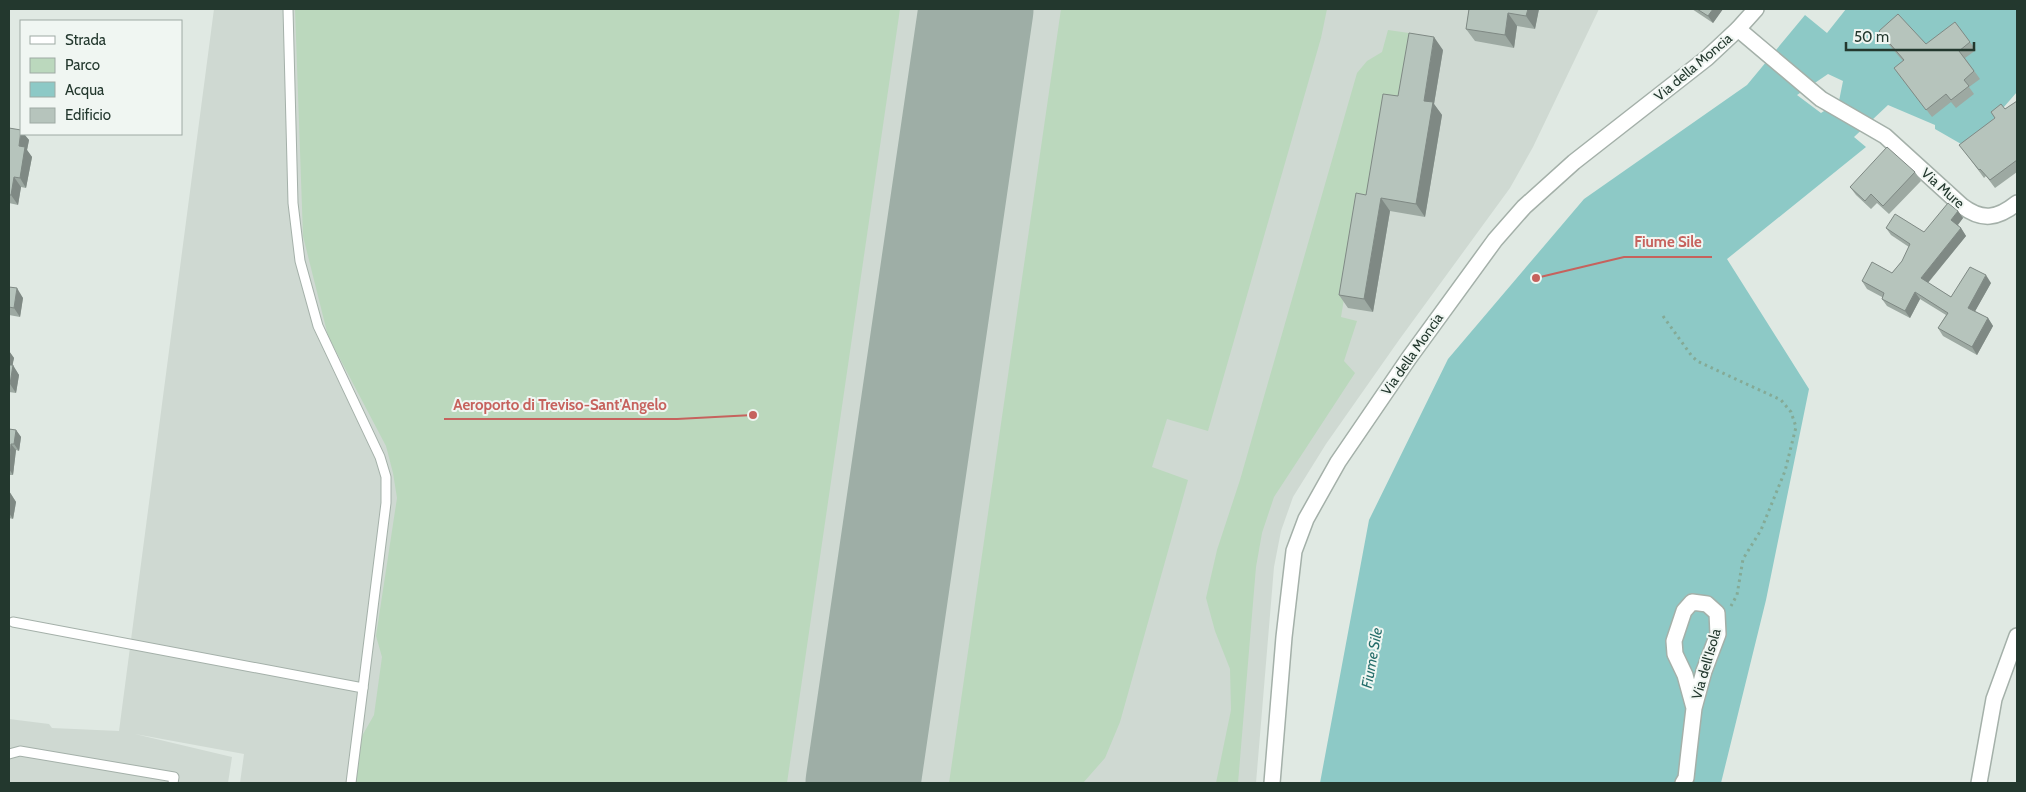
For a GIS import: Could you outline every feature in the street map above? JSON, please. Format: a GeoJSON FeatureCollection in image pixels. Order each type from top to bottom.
{"type":"FeatureCollection","features":[{"type":"Feature","properties":{"kind":"street","name":"Via della Moncia"},"geometry":{"type":"LineString","coordinates":[[1272,783],[1285,618],[1294,551],[1306,519],[1338,462],[1409,358],[1495,240],[1524,207],[1574,162],[1691,71],[1738,29],[1756,9]]}},
{"type":"Feature","properties":{"kind":"street","name":"Via della Moncia"},"geometry":{"type":"LineString","coordinates":[[1738,29],[1821,99],[1876,130]]}},
{"type":"Feature","properties":{"kind":"street","name":"Via Mure"},"geometry":{"type":"LineString","coordinates":[[1876,130],[1974,214],[1981,217],[1993,216],[2006,211],[2017,203]]}},
{"type":"Feature","properties":{"kind":"street","name":"Via dell'Isola"},"geometry":{"type":"LineString","coordinates":[[1683,783],[1690,751],[1694,708],[1704,672],[1718,634],[1718,613],[1707,604],[1692,602],[1684,610],[1674,641],[1675,654],[1685,675],[1694,708]]}},
{"type":"Feature","properties":{"kind":"street"},"geometry":{"type":"LineString","coordinates":[[1978,783],[1994,698],[2017,636]]}},
{"type":"Feature","properties":{"kind":"lane"},"geometry":{"type":"LineString","coordinates":[[288,9],[294,203],[300,261],[318,326],[380,456],[386,477],[386,503],[351,783]]}},
{"type":"Feature","properties":{"kind":"lane"},"geometry":{"type":"LineString","coordinates":[[13,622],[363,688]]}},
{"type":"Feature","properties":{"kind":"lane"},"geometry":{"type":"LineString","coordinates":[[9,754],[20,752],[174,778],[173,783]]}},
{"type":"Feature","properties":{"kind":"path"},"geometry":{"type":"LineString","coordinates":[[1663,316],[1691,356],[1781,400],[1791,412],[1796,426],[1785,471],[1760,530],[1743,558],[1737,595],[1729,610]]}},
{"type":"Feature","properties":{"kind":"shaded area"},"geometry":{"type":"Polygon","coordinates":[[[214,9],[1599,9],[1533,147],[1510,188],[1399,340],[1326,444],[1293,497],[1281,531],[1274,567],[1256,783],[240,783],[244,754],[135,734],[232,757],[228,783],[9,783],[9,719],[49,724],[52,728],[119,731],[214,9]]]}},
{"type":"Feature","properties":{"kind":"green space"},"geometry":{"type":"Polygon","coordinates":[[[295,9],[900,9],[787,783],[356,783],[362,736],[374,715],[382,657],[376,636],[397,498],[386,446],[328,336],[303,236],[295,9]]]}},
{"type":"Feature","properties":{"kind":"green space"},"geometry":{"type":"Polygon","coordinates":[[[1061,9],[1327,9],[1321,38],[1208,431],[1167,419],[1152,467],[1188,480],[1120,722],[1105,758],[1083,783],[949,783],[1061,9]]]}},
{"type":"Feature","properties":{"kind":"green space"},"geometry":{"type":"Polygon","coordinates":[[[1388,30],[1416,34],[1417,40],[1370,202],[1360,202],[1341,317],[1357,321],[1344,361],[1355,373],[1274,497],[1262,533],[1256,567],[1238,783],[1216,783],[1231,710],[1230,669],[1215,631],[1206,598],[1217,550],[1240,480],[1357,73],[1367,61],[1382,52],[1388,30]]]}},
{"type":"Feature","properties":{"kind":"water"},"geometry":{"type":"Polygon","coordinates":[[[1846,9],[2017,9],[2017,92],[1968,148],[1935,129],[1935,125],[1888,105],[1854,137],[1866,147],[1727,259],[1809,389],[1766,600],[1721,783],[1320,783],[1369,520],[1448,359],[1584,199],[1747,85],[1805,15],[1827,33],[1846,9]],[[1828,74],[1797,95],[1821,113],[1839,101],[1843,81],[1828,74]]]}},
{"type":"Feature","properties":{"kind":"building"},"geometry":{"type":"Polygon","coordinates":[[[1469,9],[1528,9],[1526,16],[1508,13],[1505,35],[1466,29],[1469,9]]]}},
{"type":"Feature","properties":{"kind":"building"},"geometry":{"type":"Polygon","coordinates":[[[1697,9],[1713,9],[1708,16],[1697,9]]]}},
{"type":"Feature","properties":{"kind":"building"},"geometry":{"type":"Polygon","coordinates":[[[1898,14],[1926,44],[1955,22],[1970,42],[1959,51],[1974,71],[1964,80],[1969,86],[1951,100],[1946,94],[1926,110],[1894,68],[1904,60],[1879,31],[1898,14]]]}},
{"type":"Feature","properties":{"kind":"building"},"geometry":{"type":"Polygon","coordinates":[[[1409,33],[1434,37],[1424,101],[1433,102],[1416,204],[1381,198],[1364,299],[1339,295],[1356,193],[1366,195],[1383,94],[1398,96],[1409,33]]]}},
{"type":"Feature","properties":{"kind":"building"},"geometry":{"type":"Polygon","coordinates":[[[2017,101],[2017,160],[1990,180],[1979,170],[1959,145],[1995,118],[1991,112],[2001,104],[2005,109],[2017,101]]]}},
{"type":"Feature","properties":{"kind":"building"},"geometry":{"type":"Polygon","coordinates":[[[9,128],[20,130],[19,146],[25,147],[20,178],[14,177],[11,195],[9,195],[9,128]]]}},
{"type":"Feature","properties":{"kind":"building"},"geometry":{"type":"Polygon","coordinates":[[[1887,147],[1915,172],[1883,206],[1871,194],[1865,201],[1850,187],[1887,147]]]}},
{"type":"Feature","properties":{"kind":"building"},"geometry":{"type":"Polygon","coordinates":[[[1948,203],[1958,211],[1951,220],[1961,228],[1921,278],[1951,297],[1970,267],[1986,275],[1968,308],[1988,318],[1972,347],[1938,328],[1948,313],[1915,292],[1905,311],[1882,299],[1884,293],[1862,281],[1872,262],[1892,273],[1902,261],[1910,244],[1886,228],[1895,214],[1924,232],[1948,203]]]}},
{"type":"Feature","properties":{"kind":"building"},"geometry":{"type":"Polygon","coordinates":[[[9,287],[17,288],[14,308],[9,307],[9,287]]]}},
{"type":"Feature","properties":{"kind":"building"},"geometry":{"type":"Polygon","coordinates":[[[9,365],[13,365],[10,384],[9,384],[9,365]]]}},
{"type":"Feature","properties":{"kind":"building"},"geometry":{"type":"Polygon","coordinates":[[[9,429],[16,430],[14,444],[11,444],[9,468],[9,429]]]}},
{"type":"Feature","properties":{"kind":"runway"},"geometry":{"type":"LineString","coordinates":[[863,783],[976,9]]}},
{"type":"Feature","properties":{"kind":"place","name":"Fiume Sile"},"geometry":{"type":"Point","coordinates":[1536,278]}},
{"type":"Feature","properties":{"kind":"place","name":"Aeroporto di Treviso-Sant'Angelo"},"geometry":{"type":"Point","coordinates":[753,415]}}]}
